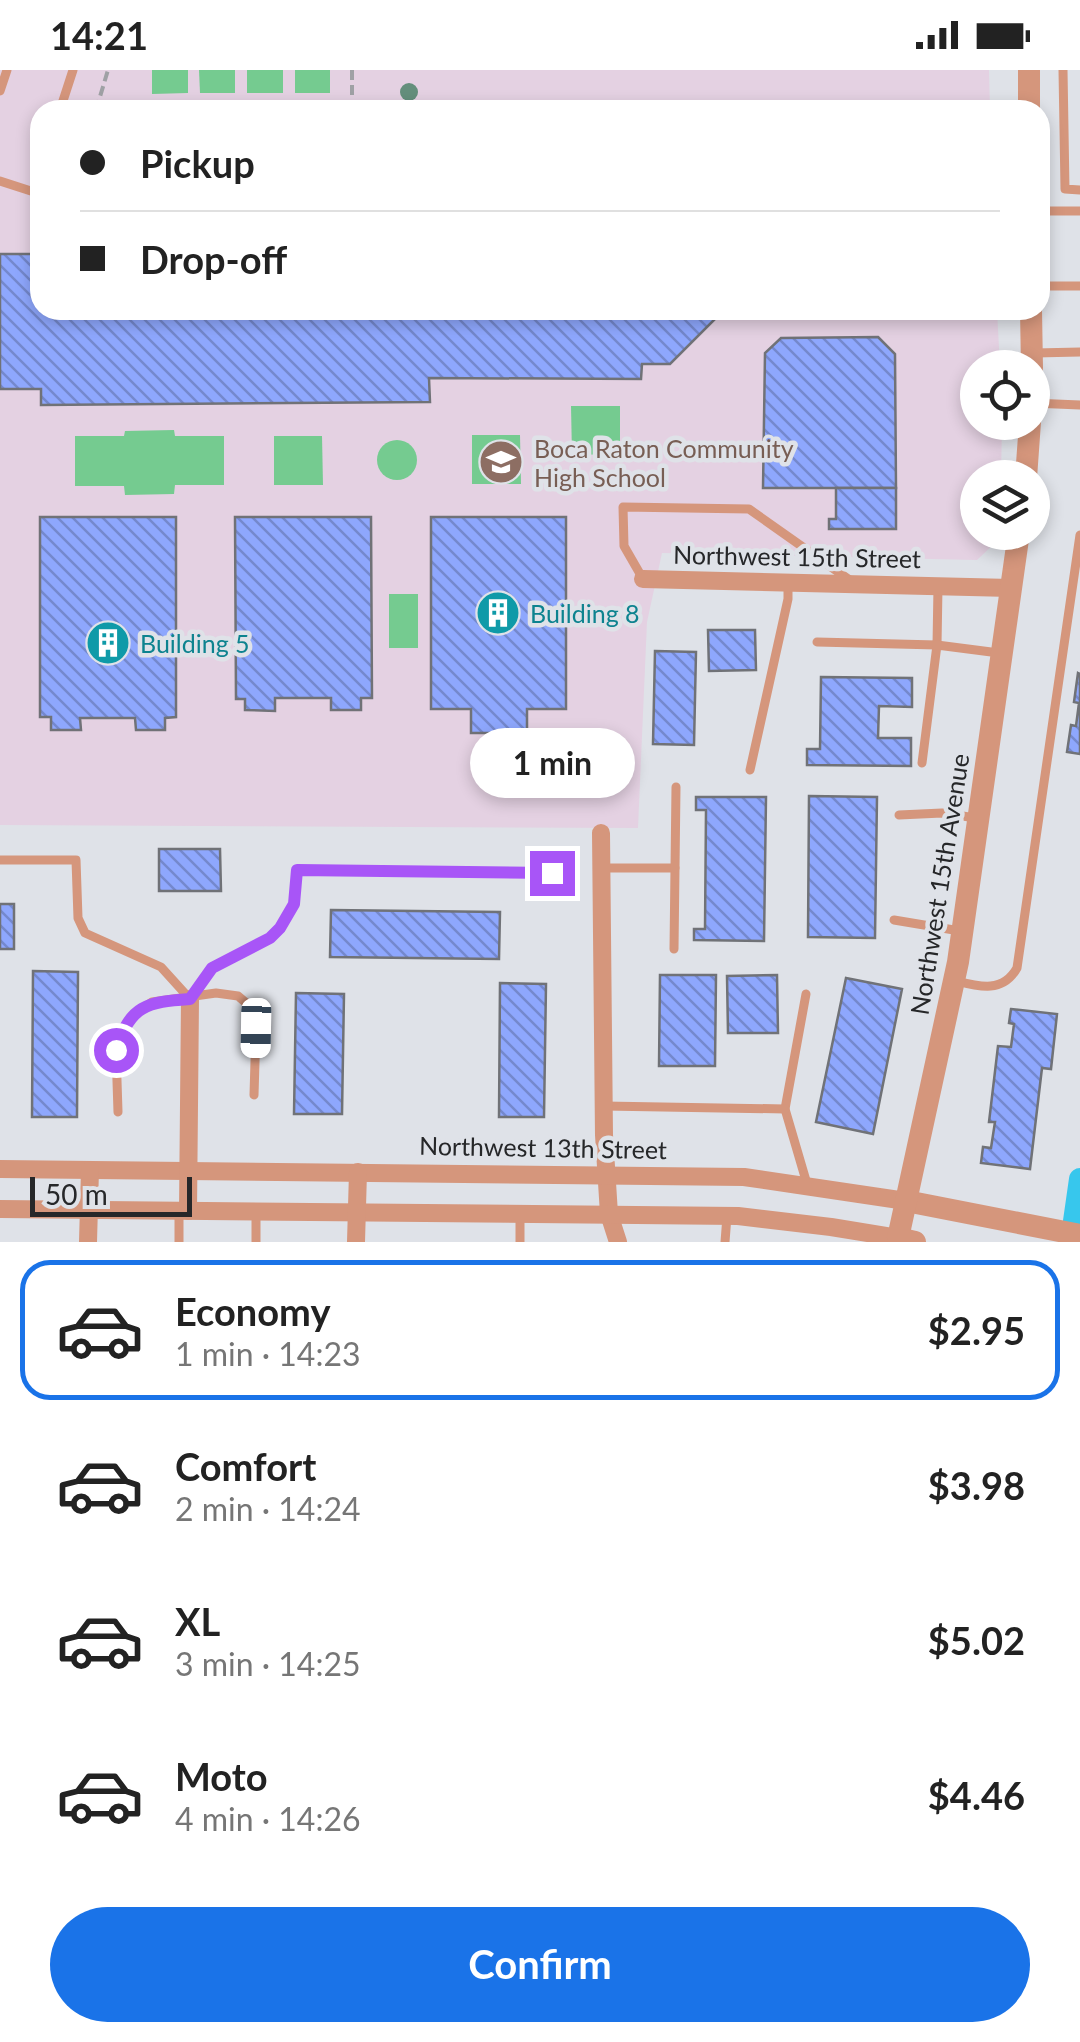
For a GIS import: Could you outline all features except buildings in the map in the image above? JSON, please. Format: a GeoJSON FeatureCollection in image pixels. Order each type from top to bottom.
{"type":"FeatureCollection","features":[{"type":"Feature","properties":{"kind":"street"},"geometry":{"type":"LineString","coordinates":[[1029,70],[1029,100]]}},
{"type":"Feature","properties":{"kind":"street"},"geometry":{"type":"LineString","coordinates":[[1032,320],[1032,350]]}},
{"type":"Feature","properties":{"kind":"street","name":"Northwest 15th Avenue"},"geometry":{"type":"LineString","coordinates":[[903,1241],[906,1201],[954,981],[1016,550]]}},
{"type":"Feature","properties":{"kind":"street","name":"Northwest 15th Street"},"geometry":{"type":"LineString","coordinates":[[643,578],[1011,588]]}},
{"type":"Feature","properties":{"kind":"street"},"geometry":{"type":"LineString","coordinates":[[601,833],[606,1175],[609,1214],[618,1242]]}},
{"type":"Feature","properties":{"kind":"street"},"geometry":{"type":"LineString","coordinates":[[184,1211],[190,999]]}},
{"type":"Feature","properties":{"kind":"street","name":"Northwest 13th Street"},"geometry":{"type":"LineString","coordinates":[[0,1169],[744,1177],[906,1201],[1080,1235]]}},
{"type":"Feature","properties":{"kind":"street"},"geometry":{"type":"LineString","coordinates":[[88,1242],[90,1170]]}},
{"type":"Feature","properties":{"kind":"street"},"geometry":{"type":"LineString","coordinates":[[356,1242],[358,1172]]}},
{"type":"Feature","properties":{"kind":"street"},"geometry":{"type":"LineString","coordinates":[[0,1209],[727,1216],[790,1221],[903,1241]]}},
{"type":"Feature","properties":{"kind":"lane"},"geometry":{"type":"LineString","coordinates":[[0,92],[7,70]]}},
{"type":"Feature","properties":{"kind":"lane"},"geometry":{"type":"LineString","coordinates":[[63,100],[72,70]]}},
{"type":"Feature","properties":{"kind":"lane"},"geometry":{"type":"LineString","coordinates":[[1063,70],[1065,190],[1080,190]]}},
{"type":"Feature","properties":{"kind":"lane"},"geometry":{"type":"LineString","coordinates":[[0,181],[30,191]]}},
{"type":"Feature","properties":{"kind":"lane"},"geometry":{"type":"LineString","coordinates":[[1050,212],[1080,211]]}},
{"type":"Feature","properties":{"kind":"lane"},"geometry":{"type":"LineString","coordinates":[[1050,286],[1080,286]]}},
{"type":"Feature","properties":{"kind":"lane"},"geometry":{"type":"LineString","coordinates":[[1050,357],[1080,352]]}},
{"type":"Feature","properties":{"kind":"lane"},"geometry":{"type":"LineString","coordinates":[[1050,404],[1080,405]]}},
{"type":"Feature","properties":{"kind":"lane"},"geometry":{"type":"LineString","coordinates":[[643,578],[624,546],[624,507],[750,510],[854,583]]}},
{"type":"Feature","properties":{"kind":"lane"},"geometry":{"type":"LineString","coordinates":[[954,981],[998,986],[1017,968],[1080,535]]}},
{"type":"Feature","properties":{"kind":"lane"},"geometry":{"type":"LineString","coordinates":[[750,770],[788,599],[788,582]]}},
{"type":"Feature","properties":{"kind":"lane"},"geometry":{"type":"LineString","coordinates":[[922,763],[938,644],[938,584]]}},
{"type":"Feature","properties":{"kind":"lane"},"geometry":{"type":"LineString","coordinates":[[817,642],[938,644],[1002,653]]}},
{"type":"Feature","properties":{"kind":"lane"},"geometry":{"type":"LineString","coordinates":[[674,950],[676,787]]}},
{"type":"Feature","properties":{"kind":"lane"},"geometry":{"type":"LineString","coordinates":[[899,815],[942,813],[978,818]]}},
{"type":"Feature","properties":{"kind":"lane"},"geometry":{"type":"LineString","coordinates":[[0,860],[76,860],[78,918],[84,933],[161,968],[190,999]]}},
{"type":"Feature","properties":{"kind":"lane"},"geometry":{"type":"LineString","coordinates":[[601,868],[676,868]]}},
{"type":"Feature","properties":{"kind":"lane"},"geometry":{"type":"LineString","coordinates":[[190,999],[212,968],[270,938],[280,928],[294,904],[297,870],[552,873]]}},
{"type":"Feature","properties":{"kind":"lane"},"geometry":{"type":"LineString","coordinates":[[894,920],[962,932]]}},
{"type":"Feature","properties":{"kind":"lane"},"geometry":{"type":"LineString","coordinates":[[118,1112],[116,1050],[126,1025],[146,1004],[224,993],[238,996],[251,1007],[256,1028],[254,1095]]}},
{"type":"Feature","properties":{"kind":"lane"},"geometry":{"type":"LineString","coordinates":[[806,994],[785,1110],[807,1184]]}},
{"type":"Feature","properties":{"kind":"lane"},"geometry":{"type":"LineString","coordinates":[[604,1106],[785,1110]]}},
{"type":"Feature","properties":{"kind":"lane"},"geometry":{"type":"LineString","coordinates":[[180,1242],[184,1211]]}},
{"type":"Feature","properties":{"kind":"lane"},"geometry":{"type":"LineString","coordinates":[[256,1212],[256,1242]]}},
{"type":"Feature","properties":{"kind":"lane"},"geometry":{"type":"LineString","coordinates":[[520,1214],[520,1242]]}},
{"type":"Feature","properties":{"kind":"lane"},"geometry":{"type":"LineString","coordinates":[[725,1242],[727,1216]]}},
{"type":"Feature","properties":{"kind":"path"},"geometry":{"type":"LineString","coordinates":[[99,100],[108,70]]}},
{"type":"Feature","properties":{"kind":"path"},"geometry":{"type":"LineString","coordinates":[[352,70],[352,100]]}},
{"type":"Feature","properties":{"kind":"shaded area","name":"Boca Raton Community High School"},"geometry":{"type":"Polygon","coordinates":[[[0,70],[989,70],[990,100],[30,100],[30,320],[998,320],[999,350],[960,350],[960,440],[1002,440],[1001,460],[960,460],[960,550],[988,550],[977,560],[662,553],[647,622],[638,828],[0,825],[0,70]]]}},
{"type":"Feature","properties":{"kind":"green space"},"geometry":{"type":"Polygon","coordinates":[[[152,70],[188,70],[188,93],[152,94],[152,70]]]}},
{"type":"Feature","properties":{"kind":"green space"},"geometry":{"type":"Polygon","coordinates":[[[199,70],[235,70],[235,93],[200,93],[199,70]]]}},
{"type":"Feature","properties":{"kind":"green space"},"geometry":{"type":"Polygon","coordinates":[[[247,70],[283,70],[283,93],[247,93],[247,70]]]}},
{"type":"Feature","properties":{"kind":"green space"},"geometry":{"type":"Polygon","coordinates":[[[295,70],[330,70],[330,93],[295,93],[295,70]]]}},
{"type":"Feature","properties":{"kind":"green space"},"geometry":{"type":"Polygon","coordinates":[[[571,406],[620,406],[620,454],[572,455],[571,406]]]}},
{"type":"Feature","properties":{"kind":"green space"},"geometry":{"type":"Polygon","coordinates":[[[174,430],[175,436],[224,436],[224,485],[175,485],[174,494],[125,495],[124,486],[75,486],[75,436],[174,430]]]}},
{"type":"Feature","properties":{"kind":"green space"},"geometry":{"type":"Polygon","coordinates":[[[472,435],[520,435],[521,484],[472,484],[472,435]]]}},
{"type":"Feature","properties":{"kind":"green space"},"geometry":{"type":"Polygon","coordinates":[[[274,436],[322,436],[323,485],[274,485],[274,436]]]}},
{"type":"Feature","properties":{"kind":"green space"},"geometry":{"type":"Polygon","coordinates":[[[397,440],[411,446],[417,460],[411,474],[397,480],[383,474],[377,460],[383,446],[397,440]]]}},
{"type":"Feature","properties":{"kind":"green space"},"geometry":{"type":"Polygon","coordinates":[[[389,594],[418,594],[418,648],[389,648],[389,594]]]}},
{"type":"Feature","properties":{"kind":"waterway"},"geometry":{"type":"LineString","coordinates":[[1071,1242],[1080,1179]]}},
{"type":"Feature","properties":{"kind":"place","name":"Boca Raton Community High School"},"geometry":{"type":"Point","coordinates":[501,462]}},
{"type":"Feature","properties":{"kind":"place","name":"Building 8"},"geometry":{"type":"Point","coordinates":[498,613]}},
{"type":"Feature","properties":{"kind":"place","name":"Building 5"},"geometry":{"type":"Point","coordinates":[108,643]}},
{"type":"Feature","properties":{"kind":"route"},"geometry":{"type":"LineString","coordinates":[[116,1050],[126,1025],[146,1004],[190,999],[212,968],[270,938],[294,904],[297,870],[552,873]]}}]}
